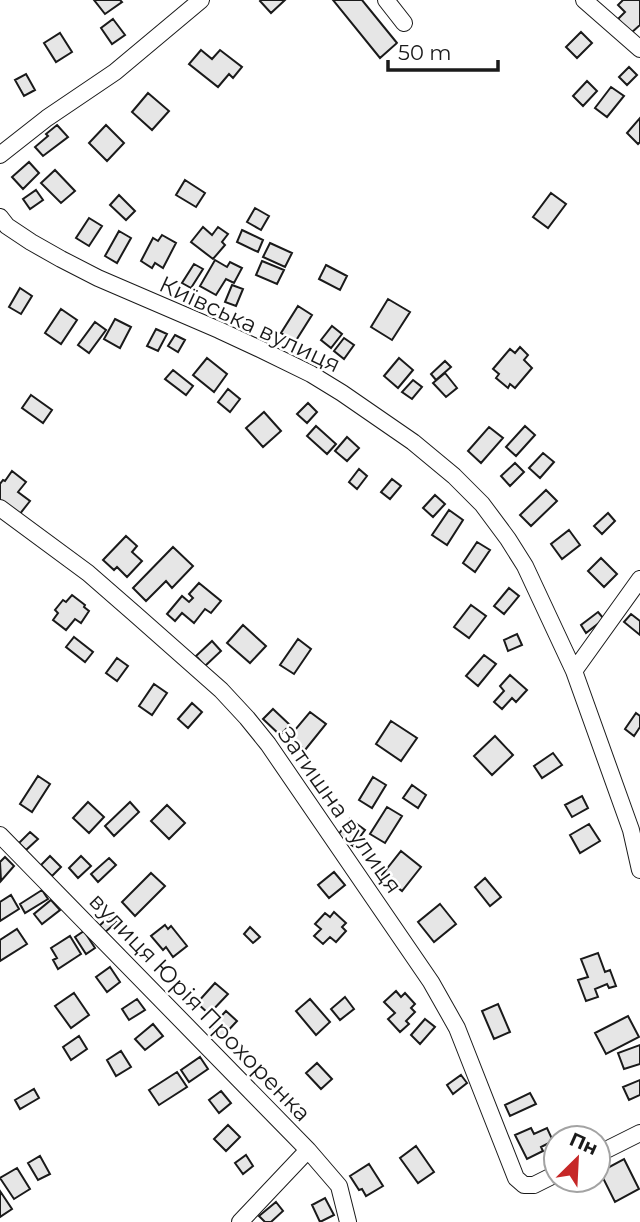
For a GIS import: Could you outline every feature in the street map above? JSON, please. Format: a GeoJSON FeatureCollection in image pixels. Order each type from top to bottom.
{"type":"FeatureCollection","features":[{"type":"Feature","properties":{"kind":"street"},"geometry":{"type":"LineString","coordinates":[[0,155],[47,118],[115,72],[201,0]]}},
{"type":"Feature","properties":{"kind":"street"},"geometry":{"type":"LineString","coordinates":[[386,0],[404,23]]}},
{"type":"Feature","properties":{"kind":"street"},"geometry":{"type":"LineString","coordinates":[[584,0],[640,49]]}},
{"type":"Feature","properties":{"kind":"street","name":"Київська вулиця"},"geometry":{"type":"LineString","coordinates":[[0,217],[7,226],[61,259],[311,374],[413,442],[482,504],[525,566],[574,671],[631,831],[640,870]]}},
{"type":"Feature","properties":{"kind":"street","name":"Затишна вулиця"},"geometry":{"type":"LineString","coordinates":[[0,508],[88,573],[221,690],[268,744],[431,982],[457,1028],[516,1178],[524,1185],[534,1185],[542,1181]]}},
{"type":"Feature","properties":{"kind":"street"},"geometry":{"type":"LineString","coordinates":[[574,671],[640,579]]}},
{"type":"Feature","properties":{"kind":"street","name":"вулиця Юрія Прохоренка"},"geometry":{"type":"LineString","coordinates":[[0,835],[308,1150],[339,1186],[348,1222]]}},
{"type":"Feature","properties":{"kind":"street"},"geometry":{"type":"LineString","coordinates":[[612,1147],[640,1133]]}},
{"type":"Feature","properties":{"kind":"street"},"geometry":{"type":"LineString","coordinates":[[240,1222],[308,1150]]}},
{"type":"Feature","properties":{"kind":"building"},"geometry":{"type":"Polygon","coordinates":[[[94,0],[120,0],[122,2],[105,14],[94,0]]]}},
{"type":"Feature","properties":{"kind":"building"},"geometry":{"type":"Polygon","coordinates":[[[261,0],[285,0],[271,13],[261,0]]]}},
{"type":"Feature","properties":{"kind":"building"},"geometry":{"type":"Polygon","coordinates":[[[333,0],[362,0],[397,43],[380,58],[333,0]]]}},
{"type":"Feature","properties":{"kind":"building"},"geometry":{"type":"Polygon","coordinates":[[[623,0],[640,0],[640,25],[631,33],[618,19],[625,12],[618,5],[623,0]]]}},
{"type":"Feature","properties":{"kind":"building"},"geometry":{"type":"Polygon","coordinates":[[[113,19],[125,35],[112,44],[101,28],[113,19]]]}},
{"type":"Feature","properties":{"kind":"building"},"geometry":{"type":"Polygon","coordinates":[[[581,32],[592,43],[577,58],[566,47],[581,32]]]}},
{"type":"Feature","properties":{"kind":"building"},"geometry":{"type":"Polygon","coordinates":[[[60,33],[72,52],[56,62],[44,43],[60,33]]]}},
{"type":"Feature","properties":{"kind":"building"},"geometry":{"type":"Polygon","coordinates":[[[201,50],[212,59],[220,50],[242,67],[233,78],[229,74],[218,87],[189,64],[201,50]]]}},
{"type":"Feature","properties":{"kind":"building"},"geometry":{"type":"Polygon","coordinates":[[[629,67],[637,75],[627,85],[619,77],[629,67]]]}},
{"type":"Feature","properties":{"kind":"building"},"geometry":{"type":"Polygon","coordinates":[[[26,74],[35,90],[24,96],[15,80],[26,74]]]}},
{"type":"Feature","properties":{"kind":"building"},"geometry":{"type":"Polygon","coordinates":[[[587,81],[597,91],[583,106],[573,96],[587,81]]]}},
{"type":"Feature","properties":{"kind":"building"},"geometry":{"type":"Polygon","coordinates":[[[611,87],[624,96],[607,117],[595,108],[611,87]]]}},
{"type":"Feature","properties":{"kind":"building"},"geometry":{"type":"Polygon","coordinates":[[[148,93],[169,111],[152,130],[132,112],[148,93]]]}},
{"type":"Feature","properties":{"kind":"building"},"geometry":{"type":"Polygon","coordinates":[[[640,118],[640,142],[638,144],[627,133],[640,118]]]}},
{"type":"Feature","properties":{"kind":"building"},"geometry":{"type":"Polygon","coordinates":[[[57,125],[68,137],[43,156],[35,147],[57,125]]]}},
{"type":"Feature","properties":{"kind":"building"},"geometry":{"type":"Polygon","coordinates":[[[106,125],[124,143],[107,161],[89,143],[106,125]]]}},
{"type":"Feature","properties":{"kind":"building"},"geometry":{"type":"Polygon","coordinates":[[[29,162],[39,173],[23,189],[12,177],[29,162]]]}},
{"type":"Feature","properties":{"kind":"building"},"geometry":{"type":"Polygon","coordinates":[[[55,170],[75,191],[61,203],[41,183],[55,170]]]}},
{"type":"Feature","properties":{"kind":"building"},"geometry":{"type":"Polygon","coordinates":[[[185,180],[205,193],[196,207],[176,195],[185,180]]]}},
{"type":"Feature","properties":{"kind":"building"},"geometry":{"type":"Polygon","coordinates":[[[36,190],[43,200],[30,209],[23,199],[36,190]]]}},
{"type":"Feature","properties":{"kind":"building"},"geometry":{"type":"Polygon","coordinates":[[[551,193],[566,204],[548,228],[533,217],[551,193]]]}},
{"type":"Feature","properties":{"kind":"building"},"geometry":{"type":"Polygon","coordinates":[[[119,195],[135,211],[126,220],[110,205],[119,195]]]}},
{"type":"Feature","properties":{"kind":"building"},"geometry":{"type":"Polygon","coordinates":[[[255,208],[269,216],[261,230],[247,222],[255,208]]]}},
{"type":"Feature","properties":{"kind":"building"},"geometry":{"type":"Polygon","coordinates":[[[89,218],[102,226],[89,246],[76,238],[89,218]]]}},
{"type":"Feature","properties":{"kind":"building"},"geometry":{"type":"Polygon","coordinates":[[[203,227],[212,235],[218,227],[228,234],[222,242],[225,245],[213,259],[191,242],[203,227]]]}},
{"type":"Feature","properties":{"kind":"building"},"geometry":{"type":"Polygon","coordinates":[[[242,230],[263,240],[258,252],[237,242],[242,230]]]}},
{"type":"Feature","properties":{"kind":"building"},"geometry":{"type":"Polygon","coordinates":[[[119,231],[131,238],[117,263],[105,256],[119,231]]]}},
{"type":"Feature","properties":{"kind":"building"},"geometry":{"type":"Polygon","coordinates":[[[162,235],[176,243],[163,268],[155,263],[152,268],[141,261],[153,238],[158,241],[162,235]]]}},
{"type":"Feature","properties":{"kind":"building"},"geometry":{"type":"Polygon","coordinates":[[[270,243],[292,253],[285,267],[263,257],[270,243]]]}},
{"type":"Feature","properties":{"kind":"building"},"geometry":{"type":"Polygon","coordinates":[[[215,260],[227,267],[230,262],[242,268],[234,283],[226,279],[216,295],[200,286],[215,260]]]}},
{"type":"Feature","properties":{"kind":"building"},"geometry":{"type":"Polygon","coordinates":[[[262,261],[284,270],[277,284],[256,275],[262,261]]]}},
{"type":"Feature","properties":{"kind":"building"},"geometry":{"type":"Polygon","coordinates":[[[194,264],[203,269],[191,288],[182,283],[194,264]]]}},
{"type":"Feature","properties":{"kind":"building"},"geometry":{"type":"Polygon","coordinates":[[[326,265],[347,276],[340,290],[319,279],[326,265]]]}},
{"type":"Feature","properties":{"kind":"building"},"geometry":{"type":"Polygon","coordinates":[[[232,285],[243,289],[236,306],[225,302],[232,285]]]}},
{"type":"Feature","properties":{"kind":"building"},"geometry":{"type":"Polygon","coordinates":[[[20,288],[32,296],[21,314],[9,307],[20,288]]]}},
{"type":"Feature","properties":{"kind":"building"},"geometry":{"type":"Polygon","coordinates":[[[388,299],[410,312],[392,340],[371,327],[388,299]]]}},
{"type":"Feature","properties":{"kind":"building"},"geometry":{"type":"Polygon","coordinates":[[[298,306],[312,315],[295,342],[281,333],[298,306]]]}},
{"type":"Feature","properties":{"kind":"building"},"geometry":{"type":"Polygon","coordinates":[[[61,309],[77,320],[61,344],[45,333],[61,309]]]}},
{"type":"Feature","properties":{"kind":"building"},"geometry":{"type":"Polygon","coordinates":[[[115,319],[131,327],[120,348],[104,339],[115,319]]]}},
{"type":"Feature","properties":{"kind":"building"},"geometry":{"type":"Polygon","coordinates":[[[95,322],[106,330],[89,353],[78,345],[95,322]]]}},
{"type":"Feature","properties":{"kind":"building"},"geometry":{"type":"Polygon","coordinates":[[[332,326],[342,334],[331,348],[321,340],[332,326]]]}},
{"type":"Feature","properties":{"kind":"building"},"geometry":{"type":"Polygon","coordinates":[[[156,329],[167,334],[158,351],[147,346],[156,329]]]}},
{"type":"Feature","properties":{"kind":"building"},"geometry":{"type":"Polygon","coordinates":[[[175,335],[185,340],[178,352],[168,346],[175,335]]]}},
{"type":"Feature","properties":{"kind":"building"},"geometry":{"type":"Polygon","coordinates":[[[344,338],[354,345],[344,359],[334,351],[344,338]]]}},
{"type":"Feature","properties":{"kind":"building"},"geometry":{"type":"Polygon","coordinates":[[[520,347],[528,355],[524,360],[532,368],[515,388],[510,384],[508,388],[496,378],[499,374],[493,369],[510,349],[515,353],[520,347]]]}},
{"type":"Feature","properties":{"kind":"building"},"geometry":{"type":"Polygon","coordinates":[[[207,358],[227,374],[214,392],[193,375],[207,358]]]}},
{"type":"Feature","properties":{"kind":"building"},"geometry":{"type":"Polygon","coordinates":[[[399,358],[413,370],[398,388],[384,376],[399,358]]]}},
{"type":"Feature","properties":{"kind":"building"},"geometry":{"type":"Polygon","coordinates":[[[445,361],[451,367],[436,380],[431,374],[445,361]]]}},
{"type":"Feature","properties":{"kind":"building"},"geometry":{"type":"Polygon","coordinates":[[[173,370],[193,386],[186,395],[165,379],[173,370]]]}},
{"type":"Feature","properties":{"kind":"building"},"geometry":{"type":"Polygon","coordinates":[[[445,373],[457,388],[446,397],[433,383],[445,373]]]}},
{"type":"Feature","properties":{"kind":"building"},"geometry":{"type":"Polygon","coordinates":[[[413,380],[422,387],[412,399],[402,392],[413,380]]]}},
{"type":"Feature","properties":{"kind":"building"},"geometry":{"type":"Polygon","coordinates":[[[228,389],[240,399],[230,412],[218,402],[228,389]]]}},
{"type":"Feature","properties":{"kind":"building"},"geometry":{"type":"Polygon","coordinates":[[[31,395],[52,410],[43,423],[22,408],[31,395]]]}},
{"type":"Feature","properties":{"kind":"building"},"geometry":{"type":"Polygon","coordinates":[[[308,403],[317,412],[307,423],[297,414],[308,403]]]}},
{"type":"Feature","properties":{"kind":"building"},"geometry":{"type":"Polygon","coordinates":[[[264,412],[281,431],[263,447],[246,428],[264,412]]]}},
{"type":"Feature","properties":{"kind":"building"},"geometry":{"type":"Polygon","coordinates":[[[316,426],[336,444],[327,454],[307,436],[316,426]]]}},
{"type":"Feature","properties":{"kind":"building"},"geometry":{"type":"Polygon","coordinates":[[[525,426],[535,435],[516,456],[506,447],[525,426]]]}},
{"type":"Feature","properties":{"kind":"building"},"geometry":{"type":"Polygon","coordinates":[[[489,427],[503,438],[481,463],[468,451],[489,427]]]}},
{"type":"Feature","properties":{"kind":"building"},"geometry":{"type":"Polygon","coordinates":[[[347,437],[359,448],[347,461],[335,451],[347,437]]]}},
{"type":"Feature","properties":{"kind":"building"},"geometry":{"type":"Polygon","coordinates":[[[543,453],[554,462],[540,478],[529,468],[543,453]]]}},
{"type":"Feature","properties":{"kind":"building"},"geometry":{"type":"Polygon","coordinates":[[[515,463],[524,472],[510,486],[501,476],[515,463]]]}},
{"type":"Feature","properties":{"kind":"building"},"geometry":{"type":"Polygon","coordinates":[[[359,469],[367,476],[357,489],[349,482],[359,469]]]}},
{"type":"Feature","properties":{"kind":"building"},"geometry":{"type":"Polygon","coordinates":[[[12,471],[26,482],[18,492],[30,501],[19,515],[0,500],[0,484],[12,471]]]}},
{"type":"Feature","properties":{"kind":"building"},"geometry":{"type":"Polygon","coordinates":[[[392,479],[401,486],[390,499],[381,492],[392,479]]]}},
{"type":"Feature","properties":{"kind":"building"},"geometry":{"type":"Polygon","coordinates":[[[546,490],[557,501],[531,526],[520,515],[546,490]]]}},
{"type":"Feature","properties":{"kind":"building"},"geometry":{"type":"Polygon","coordinates":[[[435,495],[445,504],[433,517],[423,508],[435,495]]]}},
{"type":"Feature","properties":{"kind":"building"},"geometry":{"type":"Polygon","coordinates":[[[449,510],[463,520],[447,545],[432,535],[449,510]]]}},
{"type":"Feature","properties":{"kind":"building"},"geometry":{"type":"Polygon","coordinates":[[[608,513],[615,521],[602,534],[594,526],[608,513]]]}},
{"type":"Feature","properties":{"kind":"building"},"geometry":{"type":"Polygon","coordinates":[[[569,530],[580,545],[562,559],[551,544],[569,530]]]}},
{"type":"Feature","properties":{"kind":"building"},"geometry":{"type":"Polygon","coordinates":[[[126,536],[137,546],[132,552],[142,561],[127,577],[117,567],[114,570],[103,560],[126,536]]]}},
{"type":"Feature","properties":{"kind":"building"},"geometry":{"type":"Polygon","coordinates":[[[477,542],[490,550],[475,572],[463,563],[477,542]]]}},
{"type":"Feature","properties":{"kind":"building"},"geometry":{"type":"Polygon","coordinates":[[[173,547],[193,566],[172,588],[166,581],[146,601],[133,588],[173,547]]]}},
{"type":"Feature","properties":{"kind":"building"},"geometry":{"type":"Polygon","coordinates":[[[601,558],[617,574],[604,587],[588,571],[601,558]]]}},
{"type":"Feature","properties":{"kind":"building"},"geometry":{"type":"Polygon","coordinates":[[[199,583],[221,601],[211,613],[205,609],[194,623],[182,613],[175,621],[167,614],[182,596],[189,602],[193,598],[189,594],[199,583]]]}},
{"type":"Feature","properties":{"kind":"building"},"geometry":{"type":"Polygon","coordinates":[[[509,588],[519,596],[504,614],[494,606],[509,588]]]}},
{"type":"Feature","properties":{"kind":"building"},"geometry":{"type":"Polygon","coordinates":[[[72,595],[89,611],[81,623],[75,619],[66,630],[53,620],[58,613],[55,610],[63,600],[66,602],[72,595]]]}},
{"type":"Feature","properties":{"kind":"building"},"geometry":{"type":"Polygon","coordinates":[[[471,605],[486,616],[469,638],[454,627],[471,605]]]}},
{"type":"Feature","properties":{"kind":"building"},"geometry":{"type":"Polygon","coordinates":[[[598,612],[604,619],[586,633],[581,625],[598,612]]]}},
{"type":"Feature","properties":{"kind":"building"},"geometry":{"type":"Polygon","coordinates":[[[631,614],[640,621],[640,635],[624,622],[631,614]]]}},
{"type":"Feature","properties":{"kind":"building"},"geometry":{"type":"Polygon","coordinates":[[[243,625],[266,646],[250,663],[227,643],[243,625]]]}},
{"type":"Feature","properties":{"kind":"building"},"geometry":{"type":"Polygon","coordinates":[[[517,634],[522,645],[508,651],[504,640],[517,634]]]}},
{"type":"Feature","properties":{"kind":"building"},"geometry":{"type":"Polygon","coordinates":[[[74,637],[93,652],[85,662],[66,647],[74,637]]]}},
{"type":"Feature","properties":{"kind":"building"},"geometry":{"type":"Polygon","coordinates":[[[298,639],[311,649],[294,674],[280,665],[298,639]]]}},
{"type":"Feature","properties":{"kind":"building"},"geometry":{"type":"Polygon","coordinates":[[[212,641],[221,651],[205,666],[196,656],[212,641]]]}},
{"type":"Feature","properties":{"kind":"building"},"geometry":{"type":"Polygon","coordinates":[[[484,655],[496,664],[478,686],[466,676],[484,655]]]}},
{"type":"Feature","properties":{"kind":"building"},"geometry":{"type":"Polygon","coordinates":[[[117,658],[128,666],[117,681],[106,673],[117,658]]]}},
{"type":"Feature","properties":{"kind":"building"},"geometry":{"type":"Polygon","coordinates":[[[510,675],[527,690],[516,702],[512,698],[502,709],[494,702],[504,691],[500,686],[510,675]]]}},
{"type":"Feature","properties":{"kind":"building"},"geometry":{"type":"Polygon","coordinates":[[[154,684],[167,693],[152,715],[139,706],[154,684]]]}},
{"type":"Feature","properties":{"kind":"building"},"geometry":{"type":"Polygon","coordinates":[[[192,703],[202,712],[188,728],[178,719],[192,703]]]}},
{"type":"Feature","properties":{"kind":"building"},"geometry":{"type":"Polygon","coordinates":[[[273,709],[290,725],[280,735],[263,719],[273,709]]]}},
{"type":"Feature","properties":{"kind":"building"},"geometry":{"type":"Polygon","coordinates":[[[310,712],[326,724],[305,750],[289,737],[310,712]]]}},
{"type":"Feature","properties":{"kind":"building"},"geometry":{"type":"Polygon","coordinates":[[[636,713],[640,716],[640,727],[634,736],[625,729],[636,713]]]}},
{"type":"Feature","properties":{"kind":"building"},"geometry":{"type":"Polygon","coordinates":[[[391,721],[417,738],[401,761],[376,744],[391,721]]]}},
{"type":"Feature","properties":{"kind":"building"},"geometry":{"type":"Polygon","coordinates":[[[495,736],[513,755],[492,775],[474,756],[495,736]]]}},
{"type":"Feature","properties":{"kind":"building"},"geometry":{"type":"Polygon","coordinates":[[[553,753],[562,765],[542,778],[534,766],[553,753]]]}},
{"type":"Feature","properties":{"kind":"building"},"geometry":{"type":"Polygon","coordinates":[[[38,776],[50,784],[32,812],[20,804],[38,776]]]}},
{"type":"Feature","properties":{"kind":"building"},"geometry":{"type":"Polygon","coordinates":[[[373,777],[386,785],[372,808],[359,800],[373,777]]]}},
{"type":"Feature","properties":{"kind":"building"},"geometry":{"type":"Polygon","coordinates":[[[412,785],[426,795],[418,808],[403,798],[412,785]]]}},
{"type":"Feature","properties":{"kind":"building"},"geometry":{"type":"Polygon","coordinates":[[[582,796],[588,808],[572,817],[565,805],[582,796]]]}},
{"type":"Feature","properties":{"kind":"building"},"geometry":{"type":"Polygon","coordinates":[[[88,802],[104,817],[89,833],[73,818],[88,802]]]}},
{"type":"Feature","properties":{"kind":"building"},"geometry":{"type":"Polygon","coordinates":[[[130,802],[139,812],[114,836],[105,826],[130,802]]]}},
{"type":"Feature","properties":{"kind":"building"},"geometry":{"type":"Polygon","coordinates":[[[167,805],[185,823],[169,839],[151,821],[167,805]]]}},
{"type":"Feature","properties":{"kind":"building"},"geometry":{"type":"Polygon","coordinates":[[[387,807],[402,816],[385,843],[370,834],[387,807]]]}},
{"type":"Feature","properties":{"kind":"building"},"geometry":{"type":"Polygon","coordinates":[[[350,819],[365,830],[353,846],[338,835],[350,819]]]}},
{"type":"Feature","properties":{"kind":"building"},"geometry":{"type":"Polygon","coordinates":[[[589,824],[600,841],[580,853],[570,835],[589,824]]]}},
{"type":"Feature","properties":{"kind":"building"},"geometry":{"type":"Polygon","coordinates":[[[30,832],[38,839],[26,850],[19,843],[30,832]]]}},
{"type":"Feature","properties":{"kind":"building"},"geometry":{"type":"Polygon","coordinates":[[[401,851],[421,867],[402,891],[382,875],[401,851]]]}},
{"type":"Feature","properties":{"kind":"building"},"geometry":{"type":"Polygon","coordinates":[[[50,856],[61,867],[52,876],[41,865],[50,856]]]}},
{"type":"Feature","properties":{"kind":"building"},"geometry":{"type":"Polygon","coordinates":[[[81,856],[91,866],[78,878],[69,868],[81,856]]]}},
{"type":"Feature","properties":{"kind":"building"},"geometry":{"type":"Polygon","coordinates":[[[5,857],[14,866],[1,881],[0,862],[5,857]]]}},
{"type":"Feature","properties":{"kind":"building"},"geometry":{"type":"Polygon","coordinates":[[[109,858],[116,865],[98,882],[91,874],[109,858]]]}},
{"type":"Feature","properties":{"kind":"building"},"geometry":{"type":"Polygon","coordinates":[[[334,872],[345,885],[329,898],[318,885],[334,872]]]}},
{"type":"Feature","properties":{"kind":"building"},"geometry":{"type":"Polygon","coordinates":[[[151,873],[165,886],[135,916],[122,902],[151,873]]]}},
{"type":"Feature","properties":{"kind":"building"},"geometry":{"type":"Polygon","coordinates":[[[485,878],[501,897],[490,906],[475,887],[485,878]]]}},
{"type":"Feature","properties":{"kind":"building"},"geometry":{"type":"Polygon","coordinates":[[[42,890],[48,899],[25,913],[20,904],[42,890]]]}},
{"type":"Feature","properties":{"kind":"building"},"geometry":{"type":"Polygon","coordinates":[[[11,895],[19,909],[0,921],[0,902],[11,895]]]}},
{"type":"Feature","properties":{"kind":"building"},"geometry":{"type":"Polygon","coordinates":[[[51,900],[60,910],[42,924],[34,914],[51,900]]]}},
{"type":"Feature","properties":{"kind":"building"},"geometry":{"type":"Polygon","coordinates":[[[440,904],[456,924],[434,942],[418,922],[440,904]]]}},
{"type":"Feature","properties":{"kind":"building"},"geometry":{"type":"Polygon","coordinates":[[[334,912],[346,923],[342,927],[346,931],[336,942],[330,937],[323,944],[314,936],[321,929],[315,924],[325,913],[330,917],[334,912]]]}},
{"type":"Feature","properties":{"kind":"building"},"geometry":{"type":"Polygon","coordinates":[[[111,915],[117,922],[104,933],[98,927],[111,915]]]}},
{"type":"Feature","properties":{"kind":"building"},"geometry":{"type":"Polygon","coordinates":[[[165,925],[168,929],[171,926],[187,946],[173,957],[166,947],[163,950],[151,936],[165,925]]]}},
{"type":"Feature","properties":{"kind":"building"},"geometry":{"type":"Polygon","coordinates":[[[250,927],[260,937],[253,943],[244,934],[250,927]]]}},
{"type":"Feature","properties":{"kind":"building"},"geometry":{"type":"Polygon","coordinates":[[[17,929],[27,944],[0,961],[0,940],[17,929]]]}},
{"type":"Feature","properties":{"kind":"building"},"geometry":{"type":"Polygon","coordinates":[[[84,931],[95,948],[86,954],[75,937],[84,931]]]}},
{"type":"Feature","properties":{"kind":"building"},"geometry":{"type":"Polygon","coordinates":[[[70,936],[81,954],[58,969],[53,960],[57,958],[51,948],[70,936]]]}},
{"type":"Feature","properties":{"kind":"building"},"geometry":{"type":"Polygon","coordinates":[[[598,953],[605,972],[610,970],[616,986],[609,988],[607,984],[595,989],[598,997],[586,1001],[578,980],[588,977],[581,959],[598,953]]]}},
{"type":"Feature","properties":{"kind":"building"},"geometry":{"type":"Polygon","coordinates":[[[110,967],[120,982],[107,992],[96,977],[110,967]]]}},
{"type":"Feature","properties":{"kind":"building"},"geometry":{"type":"Polygon","coordinates":[[[215,983],[228,994],[209,1014],[197,1003],[215,983]]]}},
{"type":"Feature","properties":{"kind":"building"},"geometry":{"type":"Polygon","coordinates":[[[396,991],[401,997],[405,993],[415,1004],[411,1008],[415,1012],[406,1021],[409,1024],[400,1032],[388,1019],[395,1013],[384,1002],[396,991]]]}},
{"type":"Feature","properties":{"kind":"building"},"geometry":{"type":"Polygon","coordinates":[[[74,993],[89,1015],[71,1028],[55,1006],[74,993]]]}},
{"type":"Feature","properties":{"kind":"building"},"geometry":{"type":"Polygon","coordinates":[[[345,997],[354,1009],[340,1020],[331,1009],[345,997]]]}},
{"type":"Feature","properties":{"kind":"building"},"geometry":{"type":"Polygon","coordinates":[[[137,999],[145,1010],[129,1020],[122,1009],[137,999]]]}},
{"type":"Feature","properties":{"kind":"building"},"geometry":{"type":"Polygon","coordinates":[[[310,999],[330,1022],[316,1035],[296,1011],[310,999]]]}},
{"type":"Feature","properties":{"kind":"building"},"geometry":{"type":"Polygon","coordinates":[[[498,1004],[510,1032],[494,1039],[482,1011],[498,1004]]]}},
{"type":"Feature","properties":{"kind":"building"},"geometry":{"type":"Polygon","coordinates":[[[226,1011],[237,1021],[222,1037],[211,1027],[226,1011]]]}},
{"type":"Feature","properties":{"kind":"building"},"geometry":{"type":"Polygon","coordinates":[[[628,1016],[639,1037],[606,1054],[595,1033],[628,1016]]]}},
{"type":"Feature","properties":{"kind":"building"},"geometry":{"type":"Polygon","coordinates":[[[425,1019],[435,1027],[420,1044],[411,1035],[425,1019]]]}},
{"type":"Feature","properties":{"kind":"building"},"geometry":{"type":"Polygon","coordinates":[[[153,1024],[163,1036],[145,1050],[135,1039],[153,1024]]]}},
{"type":"Feature","properties":{"kind":"building"},"geometry":{"type":"Polygon","coordinates":[[[79,1036],[87,1049],[71,1060],[63,1047],[79,1036]]]}},
{"type":"Feature","properties":{"kind":"building"},"geometry":{"type":"Polygon","coordinates":[[[640,1045],[640,1064],[624,1069],[618,1053],[640,1045]]]}},
{"type":"Feature","properties":{"kind":"building"},"geometry":{"type":"Polygon","coordinates":[[[121,1051],[131,1067],[116,1076],[107,1060],[121,1051]]]}},
{"type":"Feature","properties":{"kind":"building"},"geometry":{"type":"Polygon","coordinates":[[[200,1057],[208,1069],[189,1082],[181,1070],[200,1057]]]}},
{"type":"Feature","properties":{"kind":"building"},"geometry":{"type":"Polygon","coordinates":[[[317,1063],[332,1079],[321,1089],[306,1073],[317,1063]]]}},
{"type":"Feature","properties":{"kind":"building"},"geometry":{"type":"Polygon","coordinates":[[[177,1072],[187,1087],[159,1105],[149,1090],[177,1072]]]}},
{"type":"Feature","properties":{"kind":"building"},"geometry":{"type":"Polygon","coordinates":[[[461,1075],[467,1083],[453,1094],[447,1085],[461,1075]]]}},
{"type":"Feature","properties":{"kind":"building"},"geometry":{"type":"Polygon","coordinates":[[[640,1080],[640,1095],[629,1100],[623,1087],[640,1080]]]}},
{"type":"Feature","properties":{"kind":"building"},"geometry":{"type":"Polygon","coordinates":[[[34,1089],[39,1098],[20,1109],[15,1100],[34,1089]]]}},
{"type":"Feature","properties":{"kind":"building"},"geometry":{"type":"Polygon","coordinates":[[[221,1091],[231,1103],[219,1113],[209,1100],[221,1091]]]}},
{"type":"Feature","properties":{"kind":"building"},"geometry":{"type":"Polygon","coordinates":[[[530,1093],[536,1104],[510,1116],[505,1105],[530,1093]]]}},
{"type":"Feature","properties":{"kind":"building"},"geometry":{"type":"Polygon","coordinates":[[[228,1125],[240,1137],[226,1151],[214,1139],[228,1125]]]}},
{"type":"Feature","properties":{"kind":"building"},"geometry":{"type":"Polygon","coordinates":[[[531,1128],[534,1134],[542,1130],[542,1152],[527,1159],[515,1135],[531,1128]]]}},
{"type":"Feature","properties":{"kind":"building"},"geometry":{"type":"Polygon","coordinates":[[[416,1146],[434,1172],[418,1183],[400,1158],[416,1146]]]}},
{"type":"Feature","properties":{"kind":"building"},"geometry":{"type":"Polygon","coordinates":[[[246,1155],[253,1166],[243,1174],[235,1163],[246,1155]]]}},
{"type":"Feature","properties":{"kind":"building"},"geometry":{"type":"Polygon","coordinates":[[[40,1156],[50,1174],[38,1180],[28,1163],[40,1156]]]}},
{"type":"Feature","properties":{"kind":"building"},"geometry":{"type":"Polygon","coordinates":[[[624,1159],[639,1189],[615,1202],[611,1194],[612,1166],[624,1159]]]}},
{"type":"Feature","properties":{"kind":"building"},"geometry":{"type":"Polygon","coordinates":[[[369,1164],[383,1186],[366,1196],[350,1176],[369,1164]]]}},
{"type":"Feature","properties":{"kind":"building"},"geometry":{"type":"Polygon","coordinates":[[[17,1168],[30,1189],[14,1199],[0,1178],[17,1168]]]}},
{"type":"Feature","properties":{"kind":"building"},"geometry":{"type":"Polygon","coordinates":[[[0,1191],[12,1209],[0,1217],[0,1191]]]}},
{"type":"Feature","properties":{"kind":"building"},"geometry":{"type":"Polygon","coordinates":[[[325,1198],[334,1215],[320,1222],[312,1205],[325,1198]]]}},
{"type":"Feature","properties":{"kind":"building"},"geometry":{"type":"Polygon","coordinates":[[[276,1202],[283,1211],[271,1222],[265,1222],[259,1216],[276,1202]]]}}]}
